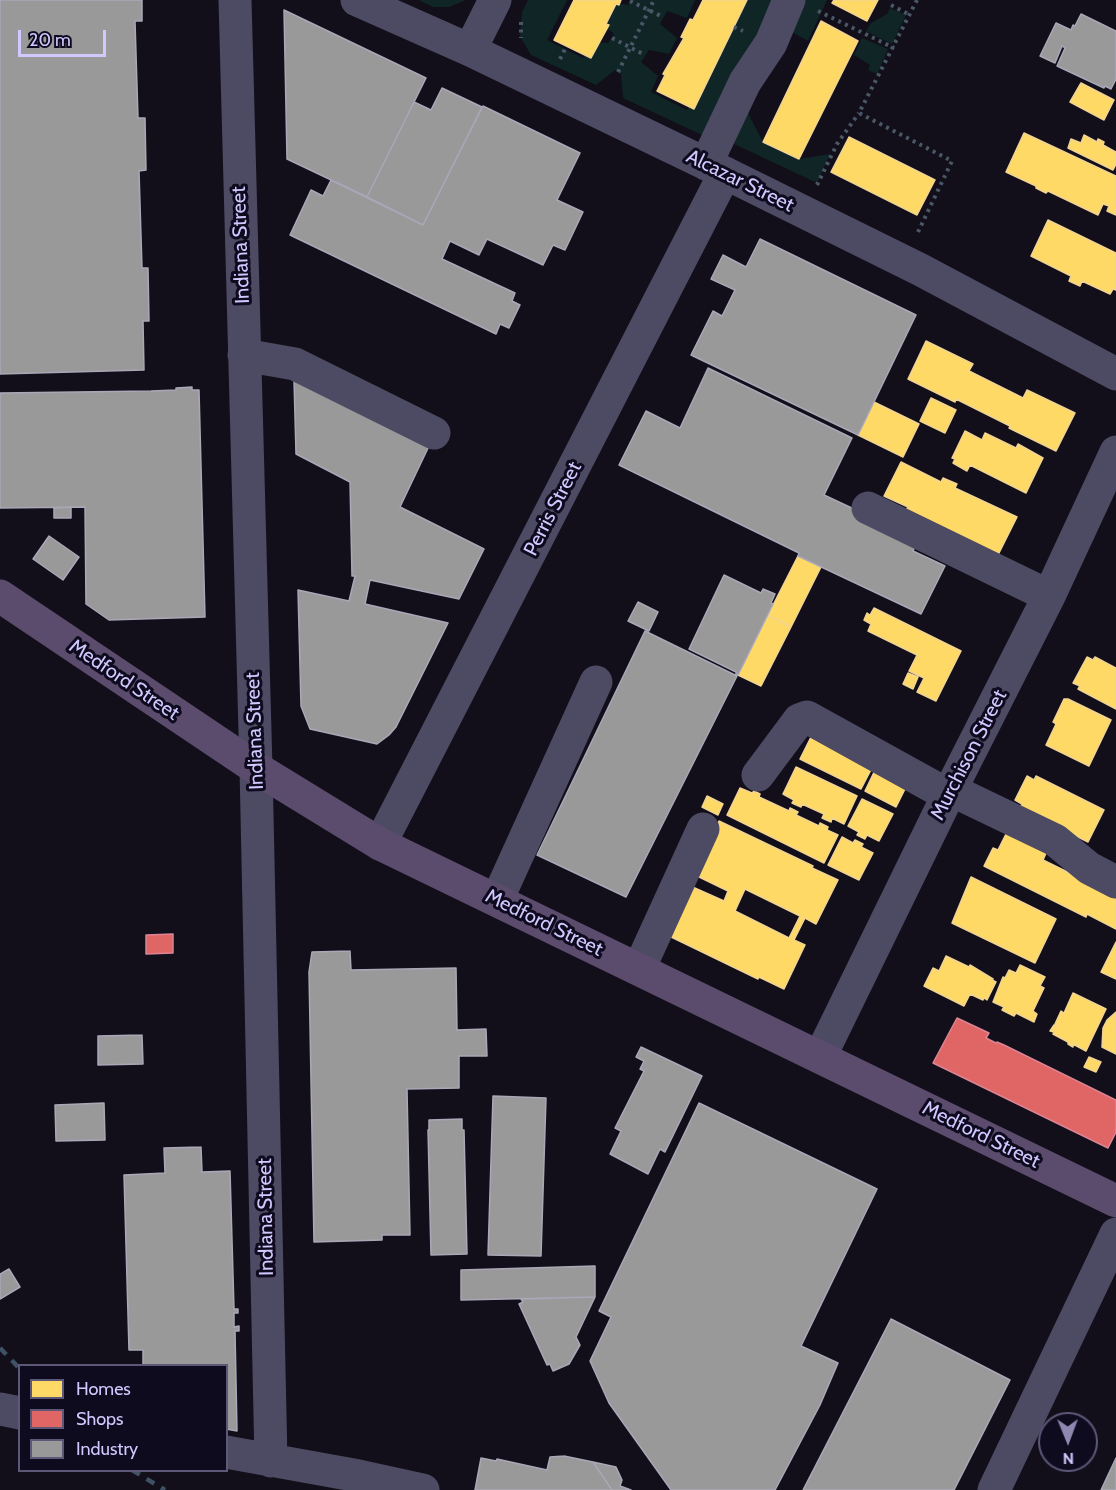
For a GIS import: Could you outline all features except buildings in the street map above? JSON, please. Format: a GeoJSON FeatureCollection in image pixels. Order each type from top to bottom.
{"type":"FeatureCollection","features":[{"type":"Feature","properties":{"kind":"main road","name":"Medford Street"},"geometry":{"type":"LineString","coordinates":[[0,596],[256,768],[380,844],[1116,1201]]}},
{"type":"Feature","properties":{"kind":"street","name":"Indiana Street"},"geometry":{"type":"LineString","coordinates":[[235,0],[256,768],[271,1461]]}},
{"type":"Feature","properties":{"kind":"street","name":"Alcazar Street"},"geometry":{"type":"LineString","coordinates":[[357,0],[470,50],[715,168],[921,270],[1116,374]]}},
{"type":"Feature","properties":{"kind":"street"},"geometry":{"type":"LineString","coordinates":[[470,50],[495,0]]}},
{"type":"Feature","properties":{"kind":"street","name":"Perris Street"},"geometry":{"type":"LineString","coordinates":[[380,844],[715,168],[745,82],[771,43],[788,1]]}},
{"type":"Feature","properties":{"kind":"street"},"geometry":{"type":"LineString","coordinates":[[244,355],[295,364],[434,434]]}},
{"type":"Feature","properties":{"kind":"street","name":"Murchison Street"},"geometry":{"type":"LineString","coordinates":[[820,1057],[1049,596],[1116,452]]}},
{"type":"Feature","properties":{"kind":"street"},"geometry":{"type":"LineString","coordinates":[[868,508],[1049,596]]}},
{"type":"Feature","properties":{"kind":"street"},"geometry":{"type":"LineString","coordinates":[[497,900],[596,682]]}},
{"type":"Feature","properties":{"kind":"street"},"geometry":{"type":"LineString","coordinates":[[758,775],[799,720],[807,717],[950,793],[1055,840],[1089,868],[1116,882]]}},
{"type":"Feature","properties":{"kind":"street"},"geometry":{"type":"LineString","coordinates":[[639,969],[703,829]]}},
{"type":"Feature","properties":{"kind":"street"},"geometry":{"type":"LineString","coordinates":[[994,1490],[1105,1285],[1116,1234]]}},
{"type":"Feature","properties":{"kind":"street"},"geometry":{"type":"LineString","coordinates":[[0,1409],[18,1413]]}},
{"type":"Feature","properties":{"kind":"street"},"geometry":{"type":"LineString","coordinates":[[228,1452],[423,1490]]}},
{"type":"Feature","properties":{"kind":"path"},"geometry":{"type":"LineString","coordinates":[[618,72],[654,0]]}},
{"type":"Feature","properties":{"kind":"path"},"geometry":{"type":"LineString","coordinates":[[815,188],[837,144],[859,114],[917,0]]}},
{"type":"Feature","properties":{"kind":"path"},"geometry":{"type":"LineString","coordinates":[[630,1],[663,17]]}},
{"type":"Feature","properties":{"kind":"path"},"geometry":{"type":"LineString","coordinates":[[788,1],[800,2],[894,48]]}},
{"type":"Feature","properties":{"kind":"path"},"geometry":{"type":"LineString","coordinates":[[891,5],[910,15]]}},
{"type":"Feature","properties":{"kind":"path"},"geometry":{"type":"LineString","coordinates":[[520,36],[525,46]]}},
{"type":"Feature","properties":{"kind":"path"},"geometry":{"type":"LineString","coordinates":[[612,38],[645,55]]}},
{"type":"Feature","properties":{"kind":"path"},"geometry":{"type":"LineString","coordinates":[[859,114],[952,161],[919,233],[908,228]]}},
{"type":"Feature","properties":{"kind":"green space"},"geometry":{"type":"Polygon","coordinates":[[[419,0],[466,0],[449,7],[433,7],[419,0]]]}},
{"type":"Feature","properties":{"kind":"green space"},"geometry":{"type":"Polygon","coordinates":[[[528,0],[567,0],[547,40],[583,58],[591,42],[608,43],[614,34],[600,22],[610,2],[628,5],[631,0],[695,0],[687,18],[667,11],[660,24],[677,38],[669,54],[649,50],[641,62],[658,76],[651,92],[687,110],[714,67],[747,0],[783,0],[717,142],[623,98],[621,74],[615,70],[596,85],[531,55],[520,36],[522,12],[528,0]]]}},
{"type":"Feature","properties":{"kind":"green space"},"geometry":{"type":"Polygon","coordinates":[[[801,0],[827,0],[808,41],[787,29],[801,0]]]}},
{"type":"Feature","properties":{"kind":"green space"},"geometry":{"type":"Polygon","coordinates":[[[890,8],[906,15],[892,44],[866,31],[871,23],[887,14],[890,8]]]}},
{"type":"Feature","properties":{"kind":"green space"},"geometry":{"type":"Polygon","coordinates":[[[862,38],[888,49],[877,74],[868,70],[870,65],[854,55],[862,38]]]}},
{"type":"Feature","properties":{"kind":"green space"},"geometry":{"type":"Polygon","coordinates":[[[746,109],[763,142],[799,159],[830,154],[817,183],[730,142],[746,109]]]}},
{"type":"Feature","properties":{"kind":"railway"},"geometry":{"type":"LineString","coordinates":[[0,1348],[18,1367]]}},
{"type":"Feature","properties":{"kind":"railway"},"geometry":{"type":"LineString","coordinates":[[135,1472],[165,1490]]}}]}
